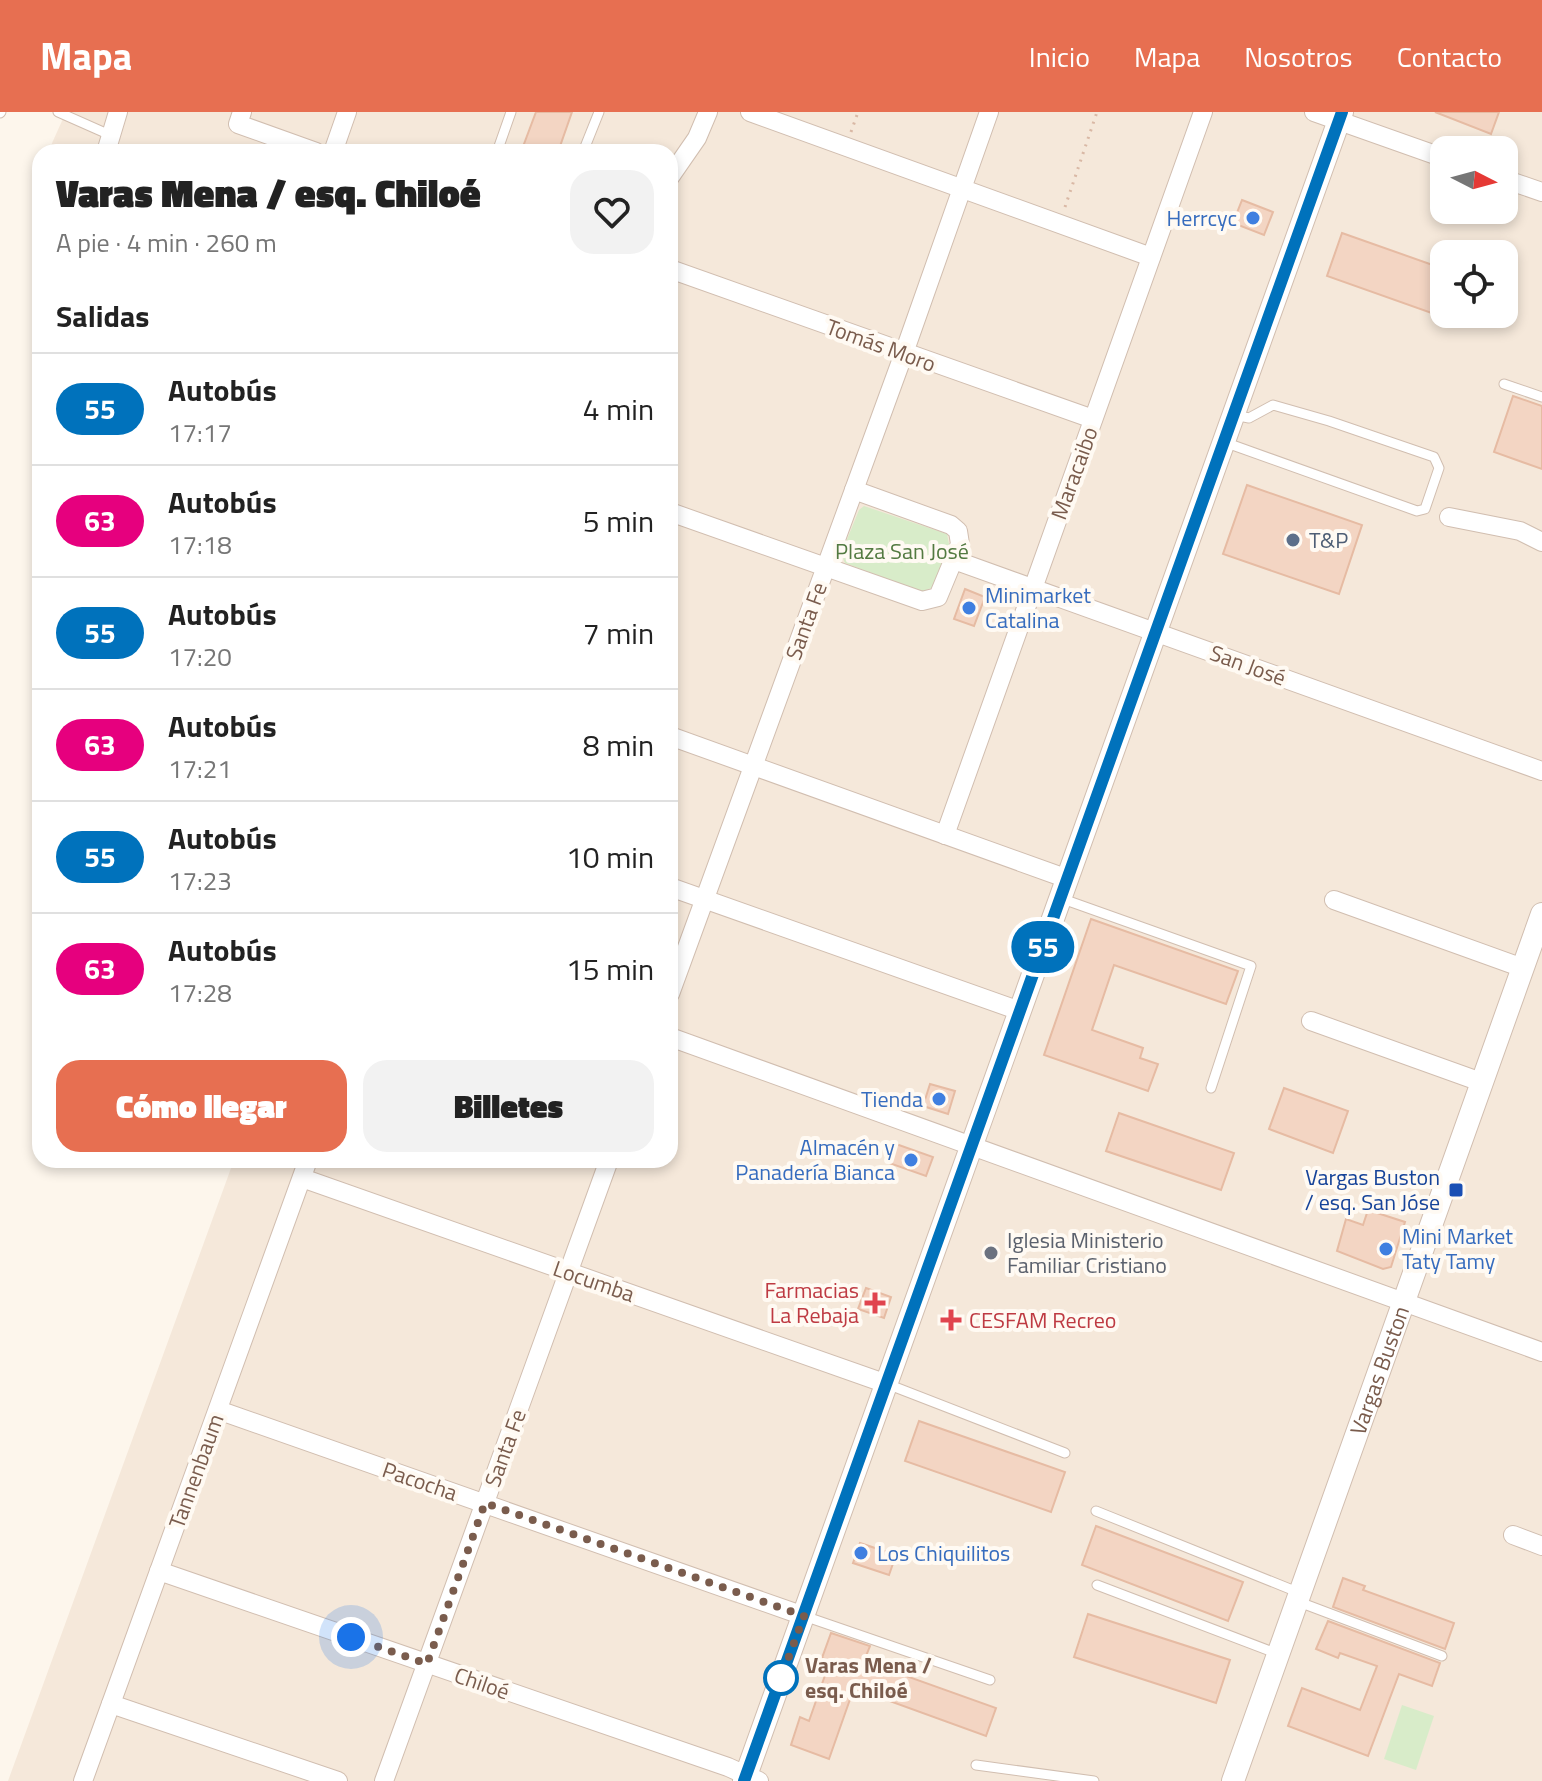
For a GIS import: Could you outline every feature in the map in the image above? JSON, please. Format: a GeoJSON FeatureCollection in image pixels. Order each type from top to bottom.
{"type":"FeatureCollection","features":[{"type":"Feature","properties":{"kind":"street"},"geometry":{"type":"LineString","coordinates":[[242,112],[238,124],[294,144]]}},
{"type":"Feature","properties":{"kind":"street"},"geometry":{"type":"LineString","coordinates":[[336,144],[347,112]]}},
{"type":"Feature","properties":{"kind":"street"},"geometry":{"type":"LineString","coordinates":[[678,165],[697,138],[708,112]]}},
{"type":"Feature","properties":{"kind":"street"},"geometry":{"type":"LineString","coordinates":[[750,112],[1151,257]]}},
{"type":"Feature","properties":{"kind":"street","name":"Santa Fe"},"geometry":{"type":"LineString","coordinates":[[678,972],[989,112]]}},
{"type":"Feature","properties":{"kind":"street","name":"Maracaibo"},"geometry":{"type":"LineString","coordinates":[[945,835],[1203,112]]}},
{"type":"Feature","properties":{"kind":"street"},"geometry":{"type":"LineString","coordinates":[[1314,112],[1340,116],[1430,152]]}},
{"type":"Feature","properties":{"kind":"street"},"geometry":{"type":"LineString","coordinates":[[108,143],[115,113]]}},
{"type":"Feature","properties":{"kind":"street"},"geometry":{"type":"LineString","coordinates":[[750,1779],[804,1616],[1340,116]]}},
{"type":"Feature","properties":{"kind":"street"},"geometry":{"type":"LineString","coordinates":[[1518,184],[1542,192]]}},
{"type":"Feature","properties":{"kind":"street","name":"Tomás Moro"},"geometry":{"type":"LineString","coordinates":[[678,272],[1093,419]]}},
{"type":"Feature","properties":{"kind":"street"},"geometry":{"type":"LineString","coordinates":[[678,515],[926,602],[939,595],[961,538],[954,527],[854,490]]}},
{"type":"Feature","properties":{"kind":"street"},"geometry":{"type":"LineString","coordinates":[[1449,517],[1520,531],[1542,542]]}},
{"type":"Feature","properties":{"kind":"street","name":"San José"},"geometry":{"type":"LineString","coordinates":[[954,560],[1542,771]]}},
{"type":"Feature","properties":{"kind":"street"},"geometry":{"type":"LineString","coordinates":[[678,739],[945,835],[1064,888]]}},
{"type":"Feature","properties":{"kind":"street"},"geometry":{"type":"LineString","coordinates":[[678,890],[1020,1011]]}},
{"type":"Feature","properties":{"kind":"street"},"geometry":{"type":"LineString","coordinates":[[1334,900],[1523,968]]}},
{"type":"Feature","properties":{"kind":"street","name":"Vargas Buston"},"geometry":{"type":"LineString","coordinates":[[1233,1781],[1542,914]]}},
{"type":"Feature","properties":{"kind":"street"},"geometry":{"type":"LineString","coordinates":[[1311,1021],[1481,1082]]}},
{"type":"Feature","properties":{"kind":"street"},"geometry":{"type":"LineString","coordinates":[[678,1040],[1542,1352]]}},
{"type":"Feature","properties":{"kind":"street","name":"Tannenbaum"},"geometry":{"type":"LineString","coordinates":[[83,1781],[305,1168]]}},
{"type":"Feature","properties":{"kind":"street","name":"Santa Fe"},"geometry":{"type":"LineString","coordinates":[[384,1781],[606,1168]]}},
{"type":"Feature","properties":{"kind":"street","name":"Locumba"},"geometry":{"type":"LineString","coordinates":[[302,1178],[887,1384]]}},
{"type":"Feature","properties":{"kind":"street","name":"Pacocha"},"geometry":{"type":"LineString","coordinates":[[218,1410],[804,1616]]}},
{"type":"Feature","properties":{"kind":"street"},"geometry":{"type":"LineString","coordinates":[[1513,1535],[1542,1546]]}},
{"type":"Feature","properties":{"kind":"street","name":"Chiloé"},"geometry":{"type":"LineString","coordinates":[[159,1571],[728,1767],[750,1779]]}},
{"type":"Feature","properties":{"kind":"street"},"geometry":{"type":"LineString","coordinates":[[111,1704],[338,1781]]}},
{"type":"Feature","properties":{"kind":"lane"},"geometry":{"type":"LineString","coordinates":[[58,112],[108,143]]}},
{"type":"Feature","properties":{"kind":"lane"},"geometry":{"type":"LineString","coordinates":[[500,144],[511,112]]}},
{"type":"Feature","properties":{"kind":"lane"},"geometry":{"type":"LineString","coordinates":[[586,144],[599,112]]}},
{"type":"Feature","properties":{"kind":"lane"},"geometry":{"type":"LineString","coordinates":[[1504,384],[1542,397]]}},
{"type":"Feature","properties":{"kind":"lane"},"geometry":{"type":"LineString","coordinates":[[1224,442],[1417,511],[1425,509],[1434,487],[1439,468],[1434,457],[1273,405],[1249,418],[1234,415]]}},
{"type":"Feature","properties":{"kind":"lane"},"geometry":{"type":"LineString","coordinates":[[1064,888],[1251,966],[1211,1088]]}},
{"type":"Feature","properties":{"kind":"lane"},"geometry":{"type":"LineString","coordinates":[[887,1384],[1065,1453]]}},
{"type":"Feature","properties":{"kind":"lane"},"geometry":{"type":"LineString","coordinates":[[1096,1511],[1442,1656]]}},
{"type":"Feature","properties":{"kind":"lane"},"geometry":{"type":"LineString","coordinates":[[1097,1585],[1278,1654]]}},
{"type":"Feature","properties":{"kind":"lane"},"geometry":{"type":"LineString","coordinates":[[804,1616],[990,1680]]}},
{"type":"Feature","properties":{"kind":"lane"},"geometry":{"type":"LineString","coordinates":[[976,1765],[1094,1781]]}},
{"type":"Feature","properties":{"kind":"path"},"geometry":{"type":"LineString","coordinates":[[1059,224],[1097,112]]}},
{"type":"Feature","properties":{"kind":"shaded area"},"geometry":{"type":"Polygon","coordinates":[[[66,112],[1542,112],[1542,1781],[8,1781],[231,1168],[678,1168],[678,144],[52,144],[66,112]]]}},
{"type":"Feature","properties":{"kind":"green space","name":"Plaza San José"},"geometry":{"type":"Polygon","coordinates":[[[864,506],[947,534],[950,549],[935,586],[922,592],[845,563],[841,554],[859,510],[864,506]]]}},
{"type":"Feature","properties":{"kind":"green space"},"geometry":{"type":"Polygon","coordinates":[[[1402,1705],[1434,1716],[1416,1770],[1384,1759],[1402,1705]]]}},
{"type":"Feature","properties":{"kind":"building"},"geometry":{"type":"Polygon","coordinates":[[[536,112],[572,112],[561,144],[524,144],[536,112]]]}},
{"type":"Feature","properties":{"kind":"building"},"geometry":{"type":"Polygon","coordinates":[[[1435,112],[1499,112],[1491,134],[1435,112]]]}},
{"type":"Feature","properties":{"kind":"building","name":"Herrcyc"},"geometry":{"type":"Polygon","coordinates":[[[1242,200],[1273,212],[1264,235],[1233,223],[1242,200]]]}},
{"type":"Feature","properties":{"kind":"building"},"geometry":{"type":"Polygon","coordinates":[[[1342,233],[1430,264],[1430,312],[1327,276],[1342,233]]]}},
{"type":"Feature","properties":{"kind":"building"},"geometry":{"type":"Polygon","coordinates":[[[1513,396],[1542,406],[1542,469],[1494,452],[1513,396]]]}},
{"type":"Feature","properties":{"kind":"building","name":"T&P"},"geometry":{"type":"Polygon","coordinates":[[[1247,485],[1362,525],[1339,594],[1223,554],[1247,485]]]}},
{"type":"Feature","properties":{"kind":"building","name":"Minimarket Catalina"},"geometry":{"type":"Polygon","coordinates":[[[965,589],[985,597],[974,626],[954,619],[965,589]]]}},
{"type":"Feature","properties":{"kind":"building"},"geometry":{"type":"Polygon","coordinates":[[[1091,919],[1238,971],[1226,1004],[1114,965],[1092,1030],[1143,1048],[1140,1058],[1158,1064],[1148,1091],[1044,1055],[1091,919]]]}},
{"type":"Feature","properties":{"kind":"building","name":"Tienda"},"geometry":{"type":"Polygon","coordinates":[[[930,1084],[955,1091],[948,1114],[923,1106],[930,1084]]]}},
{"type":"Feature","properties":{"kind":"building"},"geometry":{"type":"Polygon","coordinates":[[[1284,1088],[1348,1111],[1333,1153],[1269,1129],[1284,1088]]]}},
{"type":"Feature","properties":{"kind":"building"},"geometry":{"type":"Polygon","coordinates":[[[1119,1113],[1234,1153],[1221,1190],[1106,1151],[1119,1113]]]}},
{"type":"Feature","properties":{"kind":"building","name":"Almacén y Panadería Bianca"},"geometry":{"type":"Polygon","coordinates":[[[896,1144],[933,1157],[926,1176],[889,1163],[896,1144]]]}},
{"type":"Feature","properties":{"kind":"building"},"geometry":{"type":"Polygon","coordinates":[[[1368,1210],[1405,1222],[1391,1267],[1383,1269],[1337,1251],[1346,1219],[1363,1225],[1368,1210]]]}},
{"type":"Feature","properties":{"kind":"building","name":"Farmacias La Rebaja"},"geometry":{"type":"Polygon","coordinates":[[[866,1288],[891,1297],[884,1318],[858,1309],[866,1288]]]}},
{"type":"Feature","properties":{"kind":"building"},"geometry":{"type":"Polygon","coordinates":[[[919,1421],[1065,1472],[1051,1512],[905,1461],[919,1421]]]}},
{"type":"Feature","properties":{"kind":"building"},"geometry":{"type":"Polygon","coordinates":[[[1096,1526],[1243,1582],[1228,1621],[1082,1565],[1096,1526]]]}},
{"type":"Feature","properties":{"kind":"building"},"geometry":{"type":"Polygon","coordinates":[[[860,1543],[896,1555],[889,1575],[853,1563],[860,1543]]]}},
{"type":"Feature","properties":{"kind":"building"},"geometry":{"type":"Polygon","coordinates":[[[1343,1578],[1365,1586],[1363,1590],[1454,1623],[1445,1649],[1333,1607],[1343,1578]]]}},
{"type":"Feature","properties":{"kind":"building"},"geometry":{"type":"Polygon","coordinates":[[[1088,1614],[1230,1660],[1216,1703],[1074,1657],[1088,1614]]]}},
{"type":"Feature","properties":{"kind":"building"},"geometry":{"type":"Polygon","coordinates":[[[1328,1621],[1440,1663],[1432,1686],[1399,1674],[1368,1756],[1288,1726],[1302,1688],[1360,1710],[1377,1666],[1340,1653],[1338,1658],[1316,1649],[1328,1621]]]}},
{"type":"Feature","properties":{"kind":"building"},"geometry":{"type":"Polygon","coordinates":[[[831,1633],[870,1646],[864,1661],[996,1708],[986,1736],[854,1688],[829,1759],[791,1745],[800,1717],[809,1721],[830,1661],[822,1658],[831,1633]]]}},
{"type":"Feature","properties":{"kind":"bus line","name":"55"},"geometry":{"type":"LineString","coordinates":[[744,1781],[1342,112]]}},
{"type":"Feature","properties":{"kind":"place","name":"Herrcyc"},"geometry":{"type":"Point","coordinates":[1253,218]}},
{"type":"Feature","properties":{"kind":"place","name":"T&P"},"geometry":{"type":"Point","coordinates":[1293,540]}},
{"type":"Feature","properties":{"kind":"place","name":"Minimarket Catalina"},"geometry":{"type":"Point","coordinates":[969,608]}},
{"type":"Feature","properties":{"kind":"place","name":"Tienda"},"geometry":{"type":"Point","coordinates":[939,1099]}},
{"type":"Feature","properties":{"kind":"place","name":"Almacén y Panadería Bianca"},"geometry":{"type":"Point","coordinates":[911,1160]}},
{"type":"Feature","properties":{"kind":"place","name":"Vargas Buston / esq. San Jóse"},"geometry":{"type":"Point","coordinates":[1456,1190]}},
{"type":"Feature","properties":{"kind":"place","name":"Mini Market Taty Tamy"},"geometry":{"type":"Point","coordinates":[1386,1249]}},
{"type":"Feature","properties":{"kind":"place","name":"Iglesia Ministerio Familiar Cristiano"},"geometry":{"type":"Point","coordinates":[991,1253]}},
{"type":"Feature","properties":{"kind":"place","name":"Farmacias La Rebaja"},"geometry":{"type":"Point","coordinates":[875,1303]}},
{"type":"Feature","properties":{"kind":"place","name":"CESFAM Recreo"},"geometry":{"type":"Point","coordinates":[951,1320]}},
{"type":"Feature","properties":{"kind":"place","name":"Los Chiquilitos"},"geometry":{"type":"Point","coordinates":[861,1553]}},
{"type":"Feature","properties":{"kind":"place","name":"Varas Mena / esq. Chiloé"},"geometry":{"type":"Point","coordinates":[781,1678]}},
{"type":"Feature","properties":{"kind":"route"},"geometry":{"type":"LineString","coordinates":[[351,1637],[427,1664],[485,1503],[804,1616],[781,1678]]}}]}
